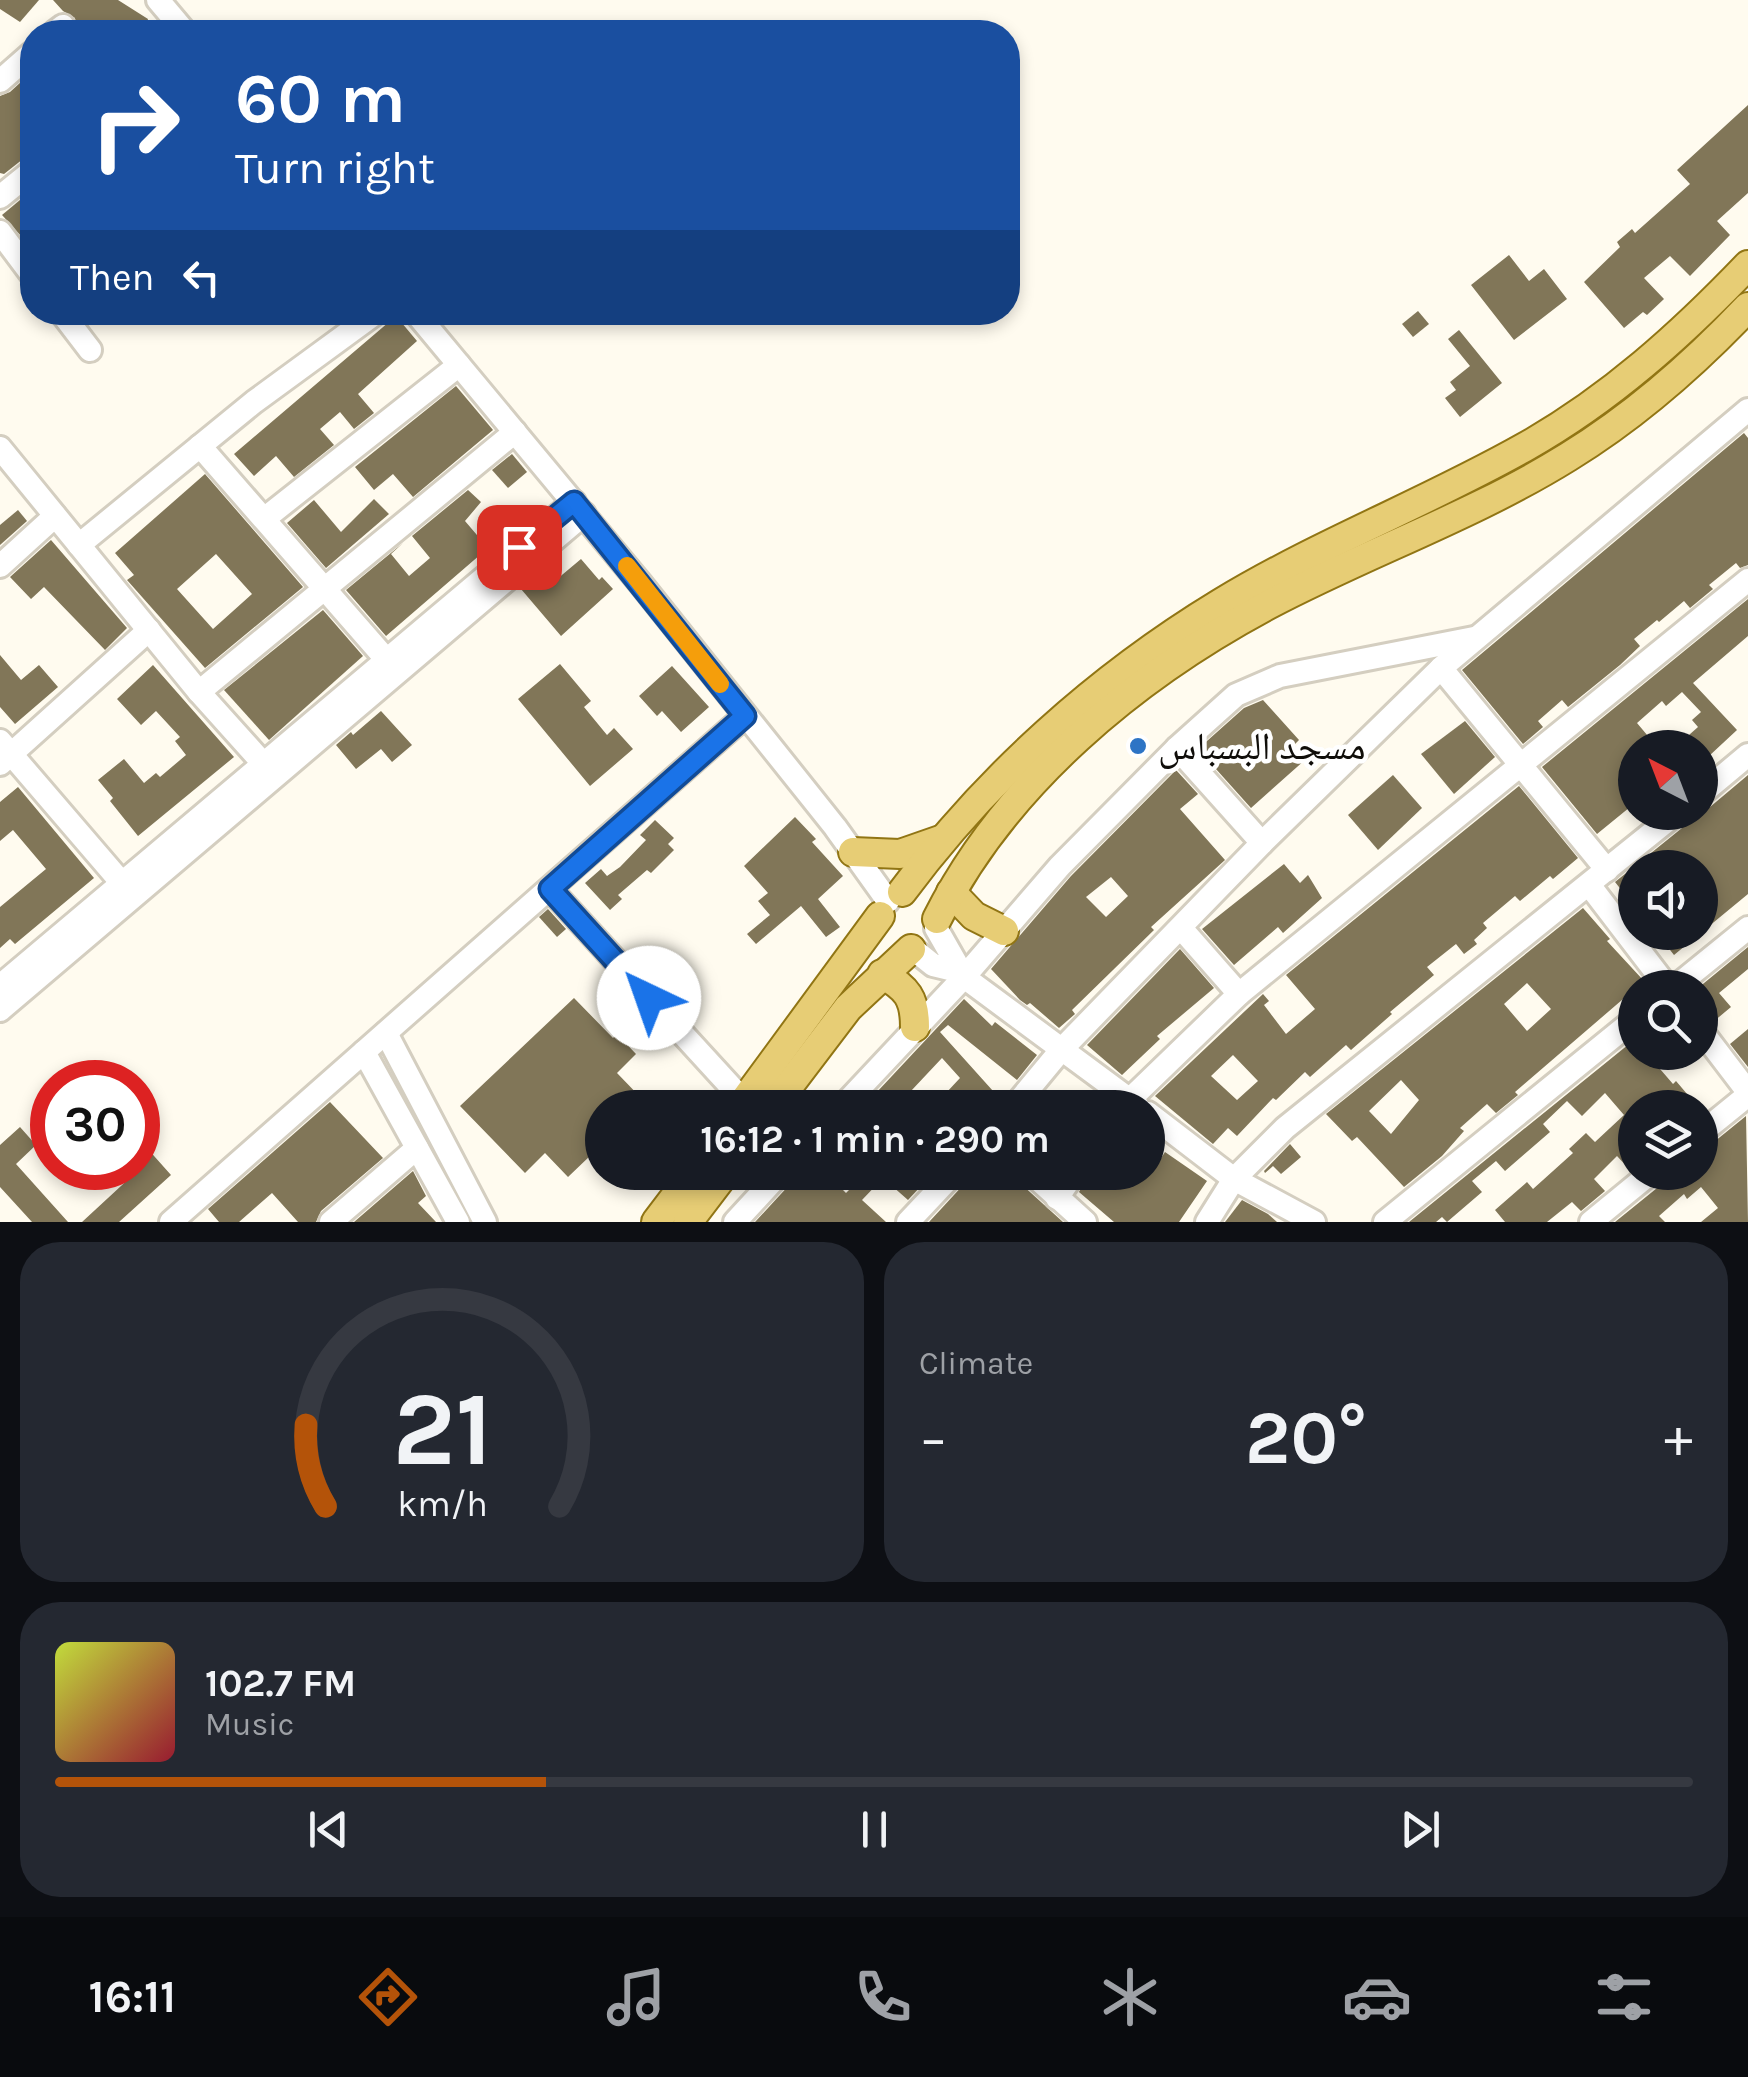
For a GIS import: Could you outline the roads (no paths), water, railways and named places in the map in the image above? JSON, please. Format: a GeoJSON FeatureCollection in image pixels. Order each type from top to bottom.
{"type":"FeatureCollection","features":[{"type":"Feature","properties":{"kind":"main road"},"geometry":{"type":"LineString","coordinates":[[752,1090],[890,903],[944,838],[1038,743],[1150,649],[1261,580],[1486,468],[1568,421],[1668,344],[1748,265]]}},
{"type":"Feature","properties":{"kind":"main road"},"geometry":{"type":"LineString","coordinates":[[785,1090],[826,1035],[882,974],[912,949],[928,942],[951,892],[983,840],[1022,794],[1084,734],[1162,672],[1269,604],[1495,498],[1570,456],[1672,380],[1748,307]]}},
{"type":"Feature","properties":{"kind":"main road"},"geometry":{"type":"LineString","coordinates":[[853,852],[900,854],[944,838]]}},
{"type":"Feature","properties":{"kind":"main road"},"geometry":{"type":"LineString","coordinates":[[951,892],[974,916],[1004,931]]}},
{"type":"Feature","properties":{"kind":"main road"},"geometry":{"type":"LineString","coordinates":[[912,949],[887,940],[880,925],[890,903],[919,894],[926,898],[937,924]]}},
{"type":"Feature","properties":{"kind":"main road"},"geometry":{"type":"LineString","coordinates":[[882,974],[910,994],[915,1027]]}},
{"type":"Feature","properties":{"kind":"main road"},"geometry":{"type":"LineString","coordinates":[[656,1222],[680,1190]]}},
{"type":"Feature","properties":{"kind":"main road"},"geometry":{"type":"LineString","coordinates":[[688,1222],[712,1190]]}},
{"type":"Feature","properties":{"kind":"street"},"geometry":{"type":"LineString","coordinates":[[158,0],[175,20]]}},
{"type":"Feature","properties":{"kind":"street"},"geometry":{"type":"LineString","coordinates":[[0,81],[20,64]]}},
{"type":"Feature","properties":{"kind":"street"},"geometry":{"type":"LineString","coordinates":[[0,197],[20,181]]}},
{"type":"Feature","properties":{"kind":"street"},"geometry":{"type":"LineString","coordinates":[[0,232],[20,259]]}},
{"type":"Feature","properties":{"kind":"street"},"geometry":{"type":"LineString","coordinates":[[71,325],[90,350]]}},
{"type":"Feature","properties":{"kind":"street"},"geometry":{"type":"LineString","coordinates":[[79,545],[254,402],[359,325]]}},
{"type":"Feature","properties":{"kind":"street"},"geometry":{"type":"LineString","coordinates":[[427,325],[745,716],[890,903]]}},
{"type":"Feature","properties":{"kind":"street"},"geometry":{"type":"LineString","coordinates":[[264,520],[459,364]]}},
{"type":"Feature","properties":{"kind":"street"},"geometry":{"type":"LineString","coordinates":[[1028,1090],[1061,1050],[1262,843],[1441,668],[1748,410]]}},
{"type":"Feature","properties":{"kind":"street"},"geometry":{"type":"LineString","coordinates":[[199,692],[516,432]]}},
{"type":"Feature","properties":{"kind":"street"},"geometry":{"type":"LineString","coordinates":[[200,446],[385,658]]}},
{"type":"Feature","properties":{"kind":"street"},"geometry":{"type":"LineString","coordinates":[[0,448],[199,692],[268,770]]}},
{"type":"Feature","properties":{"kind":"street"},"geometry":{"type":"LineString","coordinates":[[0,1010],[12,984],[121,882],[268,770],[385,658],[578,508]]}},
{"type":"Feature","properties":{"kind":"street"},"geometry":{"type":"LineString","coordinates":[[12,984],[578,508]]}},
{"type":"Feature","properties":{"kind":"street"},"geometry":{"type":"LineString","coordinates":[[0,566],[55,516]]}},
{"type":"Feature","properties":{"kind":"street"},"geometry":{"type":"LineString","coordinates":[[1143,1090],[1239,994],[1748,580]]}},
{"type":"Feature","properties":{"kind":"street"},"geometry":{"type":"LineString","coordinates":[[121,882],[4,753],[148,630]]}},
{"type":"Feature","properties":{"kind":"street"},"geometry":{"type":"LineString","coordinates":[[858,1090],[1060,866],[1177,748],[1236,695],[1260,682],[1478,638]]}},
{"type":"Feature","properties":{"kind":"street"},"geometry":{"type":"LineString","coordinates":[[1441,668],[1519,765],[1659,970]]}},
{"type":"Feature","properties":{"kind":"street"},"geometry":{"type":"LineString","coordinates":[[171,1222],[745,716]]}},
{"type":"Feature","properties":{"kind":"street"},"geometry":{"type":"LineString","coordinates":[[1177,748],[1262,843]]}},
{"type":"Feature","properties":{"kind":"street"},"geometry":{"type":"LineString","coordinates":[[1718,779],[1748,755]]}},
{"type":"Feature","properties":{"kind":"street"},"geometry":{"type":"LineString","coordinates":[[1207,1222],[1234,1179],[1286,1128],[1656,830]]}},
{"type":"Feature","properties":{"kind":"street"},"geometry":{"type":"LineString","coordinates":[[550,889],[729,1090]]}},
{"type":"Feature","properties":{"kind":"street"},"geometry":{"type":"LineString","coordinates":[[937,924],[961,974]]}},
{"type":"Feature","properties":{"kind":"street"},"geometry":{"type":"LineString","coordinates":[[1180,928],[1239,994]]}},
{"type":"Feature","properties":{"kind":"street"},"geometry":{"type":"LineString","coordinates":[[1694,970],[1748,928]]}},
{"type":"Feature","properties":{"kind":"street"},"geometry":{"type":"LineString","coordinates":[[912,949],[933,966],[961,974],[1111,1090]]}},
{"type":"Feature","properties":{"kind":"street"},"geometry":{"type":"LineString","coordinates":[[386,1032],[484,1222]]}},
{"type":"Feature","properties":{"kind":"street"},"geometry":{"type":"LineString","coordinates":[[1385,1222],[1618,1033]]}},
{"type":"Feature","properties":{"kind":"street"},"geometry":{"type":"LineString","coordinates":[[364,1052],[458,1222]]}},
{"type":"Feature","properties":{"kind":"street"},"geometry":{"type":"LineString","coordinates":[[1718,1053],[1748,1094],[1718,1119]]}},
{"type":"Feature","properties":{"kind":"street"},"geometry":{"type":"LineString","coordinates":[[1165,1126],[1234,1179],[1314,1222]]}},
{"type":"Feature","properties":{"kind":"street"},"geometry":{"type":"LineString","coordinates":[[331,1222],[417,1148]]}},
{"type":"Feature","properties":{"kind":"street"},"geometry":{"type":"LineString","coordinates":[[438,1185],[458,1172]]}},
{"type":"Feature","properties":{"kind":"street"},"geometry":{"type":"LineString","coordinates":[[735,1222],[764,1190]]}},
{"type":"Feature","properties":{"kind":"street"},"geometry":{"type":"LineString","coordinates":[[908,1222],[938,1190]]}},
{"type":"Feature","properties":{"kind":"street"},"geometry":{"type":"LineString","coordinates":[[1049,1190],[1085,1222]]}},
{"type":"Feature","properties":{"kind":"street"},"geometry":{"type":"LineString","coordinates":[[1057,1198],[1063,1190]]}},
{"type":"Feature","properties":{"kind":"street"},"geometry":{"type":"LineString","coordinates":[[1590,1222],[1630,1190]]}},
{"type":"Feature","properties":{"kind":"place","name":"مسجد البسباس"},"geometry":{"type":"Point","coordinates":[1138,746]}}]}
